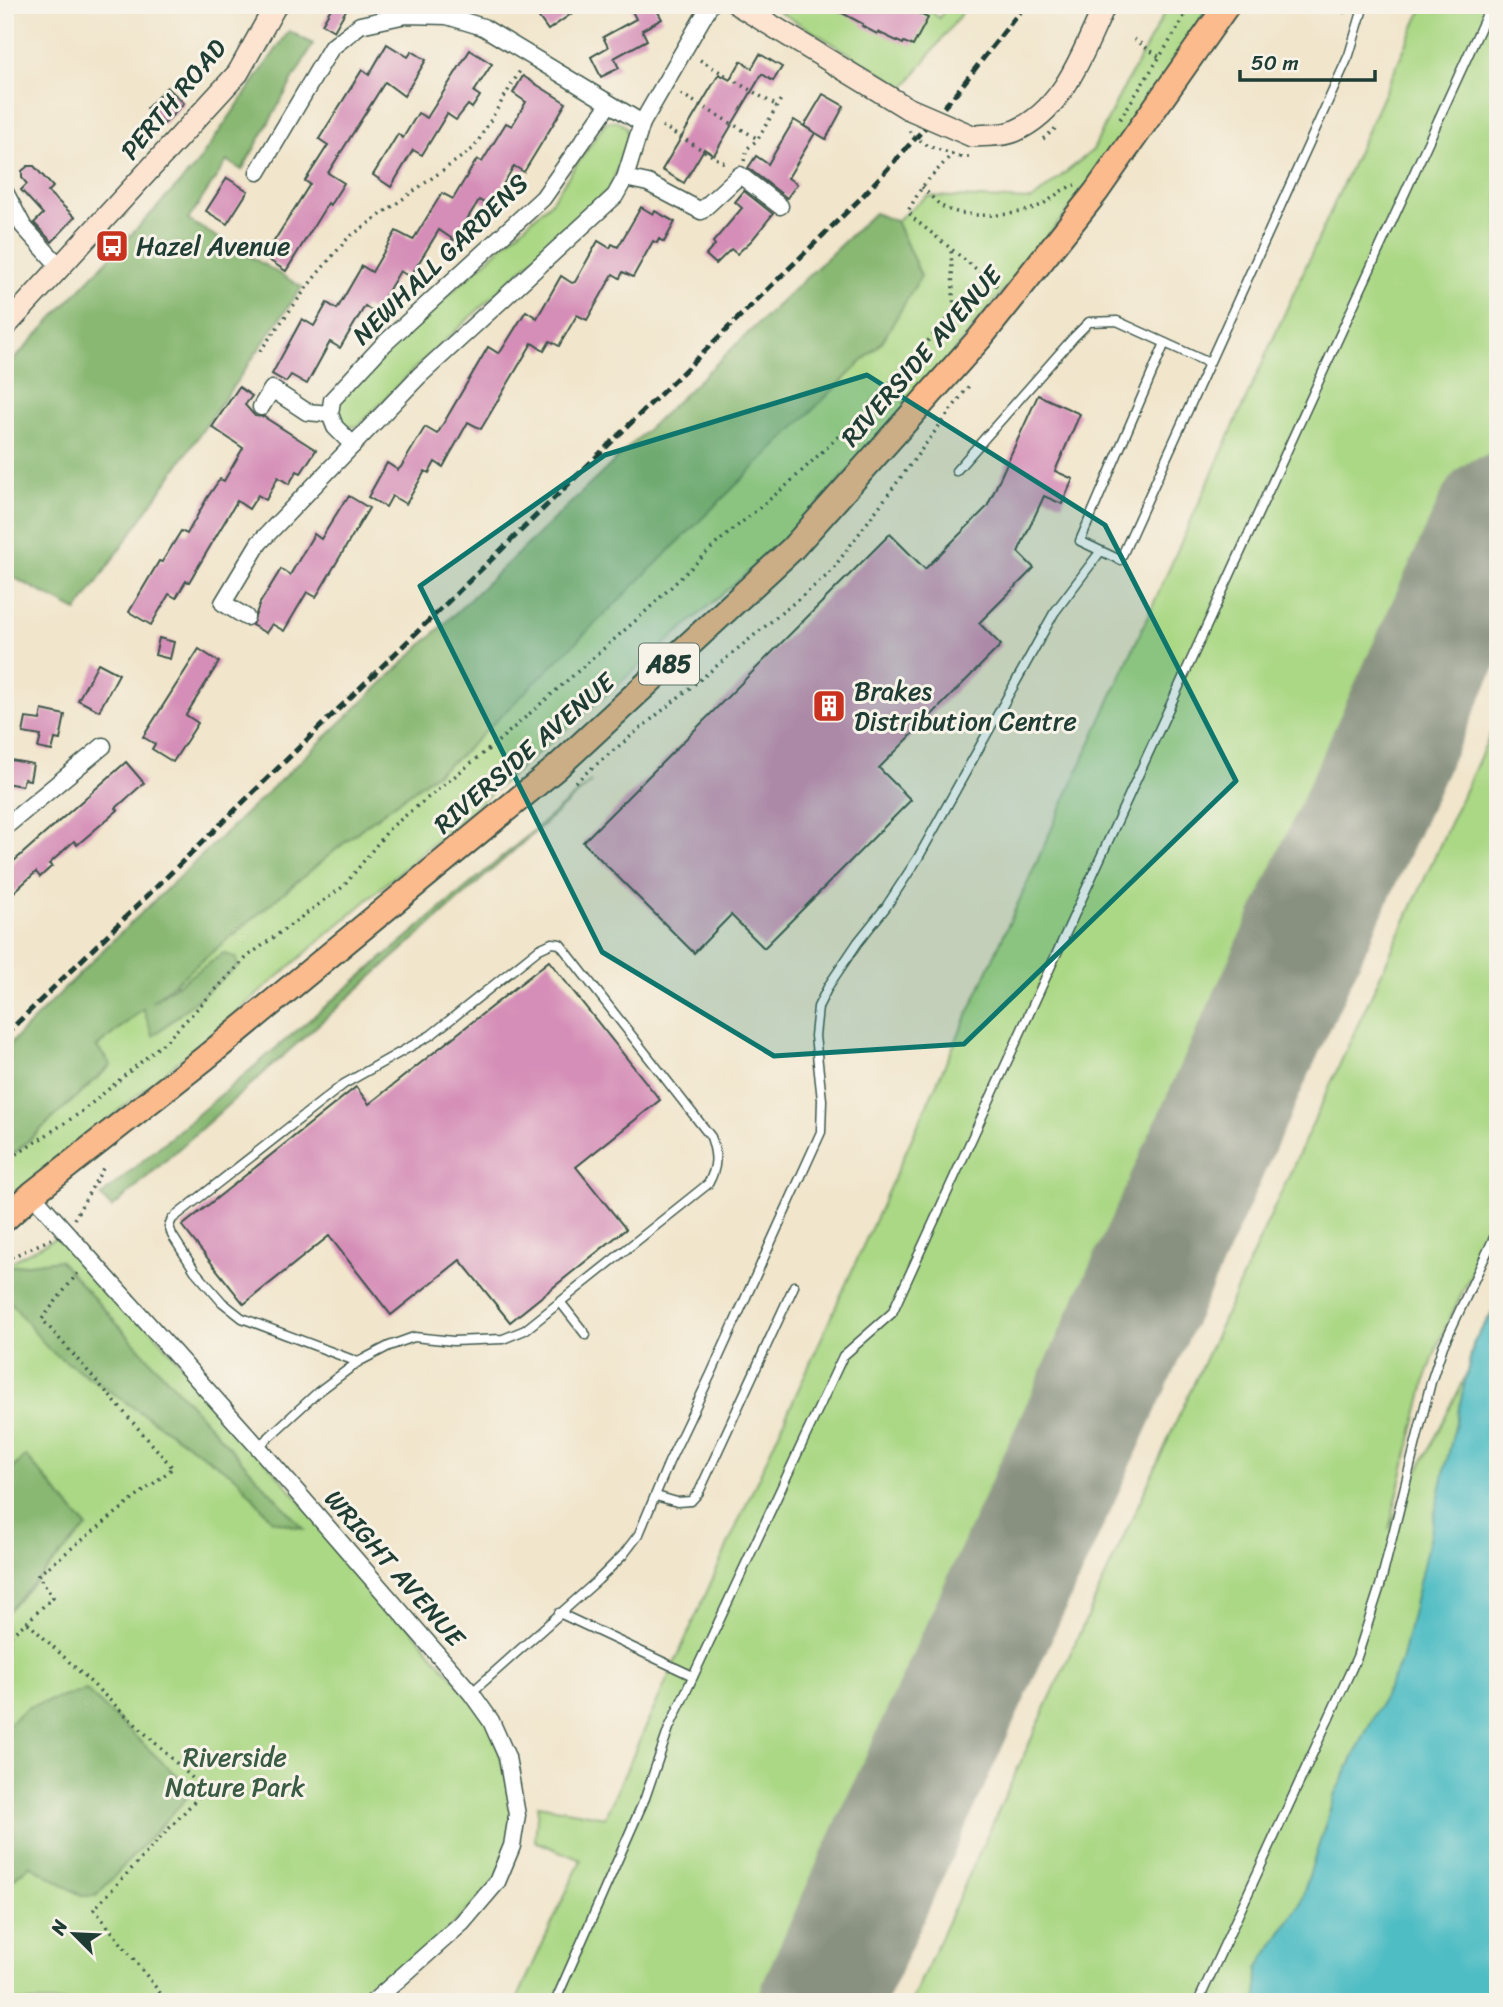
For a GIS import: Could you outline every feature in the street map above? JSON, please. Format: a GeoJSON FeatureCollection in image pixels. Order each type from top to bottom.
{"type":"FeatureCollection","features":[{"type":"Feature","properties":{"kind":"main road","name":"RIVERSIDE AVENUE"},"geometry":{"type":"LineString","coordinates":[[5,1219],[32,1194],[205,1058],[555,769],[792,549],[980,338],[1012,298],[1096,192],[1227,5]]}},
{"type":"Feature","properties":{"kind":"street","name":"PERTH ROAD"},"geometry":{"type":"LineString","coordinates":[[12,320],[238,73],[276,5]]}},
{"type":"Feature","properties":{"kind":"street"},"geometry":{"type":"LineString","coordinates":[[246,617],[223,603],[259,543],[419,376],[615,196],[625,178],[642,123],[709,5]]}},
{"type":"Feature","properties":{"kind":"street"},"geometry":{"type":"LineString","coordinates":[[738,5],[907,108],[972,136],[1014,132],[1044,113],[1068,82],[1105,5]]}},
{"type":"Feature","properties":{"kind":"street"},"geometry":{"type":"LineString","coordinates":[[258,172],[331,48],[359,25],[406,15],[447,16],[483,27],[642,123]]}},
{"type":"Feature","properties":{"kind":"street","name":"NEWHALL GARDENS"},"geometry":{"type":"LineString","coordinates":[[330,414],[332,400],[384,344],[543,198],[609,104]]}},
{"type":"Feature","properties":{"kind":"street"},"geometry":{"type":"LineString","coordinates":[[625,178],[648,183],[701,211],[740,175],[780,206]]}},
{"type":"Feature","properties":{"kind":"street"},"geometry":{"type":"LineString","coordinates":[[5,191],[23,226],[61,268]]}},
{"type":"Feature","properties":{"kind":"street"},"geometry":{"type":"LineString","coordinates":[[261,407],[272,389],[307,412],[330,414],[335,427],[353,445]]}},
{"type":"Feature","properties":{"kind":"street"},"geometry":{"type":"LineString","coordinates":[[5,826],[103,746]]}},
{"type":"Feature","properties":{"kind":"street","name":"WRIGHT AVENUE"},"geometry":{"type":"LineString","coordinates":[[32,1194],[258,1447],[471,1693],[491,1721],[507,1757],[517,1815],[512,1846],[497,1882],[462,1923],[373,2002]]}},
{"type":"Feature","properties":{"kind":"lane"},"geometry":{"type":"LineString","coordinates":[[1165,342],[1080,541],[1120,561],[1349,55],[1364,5]]}},
{"type":"Feature","properties":{"kind":"lane"},"geometry":{"type":"LineString","coordinates":[[555,2002],[645,1798],[669,1728],[693,1676],[843,1356],[892,1313],[1491,5]]}},
{"type":"Feature","properties":{"kind":"lane"},"geometry":{"type":"LineString","coordinates":[[956,471],[1090,322],[1117,321],[1209,363]]}},
{"type":"Feature","properties":{"kind":"lane"},"geometry":{"type":"LineString","coordinates":[[471,1693],[623,1555],[639,1534],[669,1462],[821,1132],[822,1100],[815,1036],[818,1007],[829,985],[918,858],[1054,613],[1100,552]]}},
{"type":"Feature","properties":{"kind":"lane"},"geometry":{"type":"LineString","coordinates":[[258,1447],[318,1392],[358,1362],[414,1337],[453,1341],[503,1339],[525,1330],[708,1184],[716,1170],[712,1136],[560,944],[552,943],[540,949],[431,1035],[344,1084],[172,1219],[169,1226],[172,1235],[195,1271],[222,1302],[242,1318],[358,1362]]}},
{"type":"Feature","properties":{"kind":"lane"},"geometry":{"type":"LineString","coordinates":[[1198,2002],[1357,1657],[1380,1586],[1431,1382],[1443,1346],[1498,1229]]}},
{"type":"Feature","properties":{"kind":"lane"},"geometry":{"type":"LineString","coordinates":[[656,1496],[677,1502],[691,1502],[699,1492],[794,1286]]}},
{"type":"Feature","properties":{"kind":"lane"},"geometry":{"type":"LineString","coordinates":[[561,1303],[586,1335]]}},
{"type":"Feature","properties":{"kind":"lane"},"geometry":{"type":"LineString","coordinates":[[559,1613],[693,1676]]}},
{"type":"Feature","properties":{"kind":"path"},"geometry":{"type":"LineString","coordinates":[[1117,123],[1180,24],[1189,5]]}},
{"type":"Feature","properties":{"kind":"path"},"geometry":{"type":"LineString","coordinates":[[1135,38],[1181,71]]}},
{"type":"Feature","properties":{"kind":"path"},"geometry":{"type":"LineString","coordinates":[[260,351],[313,279],[348,238],[474,148],[530,55]]}},
{"type":"Feature","properties":{"kind":"path"},"geometry":{"type":"LineString","coordinates":[[700,60],[777,106]]}},
{"type":"Feature","properties":{"kind":"path"},"geometry":{"type":"LineString","coordinates":[[681,93],[758,139]]}},
{"type":"Feature","properties":{"kind":"path"},"geometry":{"type":"LineString","coordinates":[[662,127],[722,161],[740,175],[747,149],[758,139],[781,99]]}},
{"type":"Feature","properties":{"kind":"path"},"geometry":{"type":"LineString","coordinates":[[908,130],[926,145],[960,157]]}},
{"type":"Feature","properties":{"kind":"path"},"geometry":{"type":"LineString","coordinates":[[953,153],[922,187],[908,211],[913,218],[1012,298]]}},
{"type":"Feature","properties":{"kind":"path"},"geometry":{"type":"LineString","coordinates":[[922,187],[944,208],[963,213],[1010,215],[1042,204],[1060,190],[1080,184]]}},
{"type":"Feature","properties":{"kind":"path"},"geometry":{"type":"LineString","coordinates":[[5,1162],[80,1113],[167,1040],[248,956],[344,886],[390,828],[495,744],[643,614],[718,542],[787,485],[860,415],[954,312],[951,249]]}},
{"type":"Feature","properties":{"kind":"path"},"geometry":{"type":"LineString","coordinates":[[5,1640],[52,1597],[38,1575],[173,1468],[42,1319],[90,1258]]}},
{"type":"Feature","properties":{"kind":"path"},"geometry":{"type":"LineString","coordinates":[[27,1622],[205,1790],[94,1909],[161,1994],[162,2002]]}},
{"type":"Feature","properties":{"kind":"highlighted area"},"geometry":{"type":"Polygon","coordinates":[[[867,375],[1105,525],[1236,781],[964,1044],[774,1056],[602,952],[420,586],[605,455],[867,375]]]}},
{"type":"Feature","properties":{"kind":"green space"},"geometry":{"type":"Polygon","coordinates":[[[778,5],[835,5],[842,13],[851,5],[923,5],[939,18],[948,5],[968,5],[905,87],[777,10],[778,5]]]}},
{"type":"Feature","properties":{"kind":"green space"},"geometry":{"type":"Polygon","coordinates":[[[1169,5],[1209,5],[1179,60],[1101,171],[931,379],[790,536],[215,1031],[5,1207],[5,1162],[111,1066],[96,1047],[362,828],[461,755],[921,276],[896,221],[927,196],[1032,200],[1093,150],[1169,5]]]}},
{"type":"Feature","properties":{"kind":"green space"},"geometry":{"type":"Polygon","coordinates":[[[1424,5],[1498,5],[1498,518],[1377,778],[1347,790],[1338,800],[1314,854],[1323,894],[1160,1254],[1125,1267],[1093,1338],[1111,1347],[1112,1360],[854,1936],[799,1955],[778,2002],[516,2002],[581,1860],[535,1841],[538,1805],[605,1817],[1424,5]]]}},
{"type":"Feature","properties":{"kind":"green space"},"geometry":{"type":"Polygon","coordinates":[[[289,31],[313,44],[242,170],[227,161],[188,220],[302,287],[77,611],[5,573],[5,369],[194,168],[289,31]]]}},
{"type":"Feature","properties":{"kind":"green space"},"geometry":{"type":"Polygon","coordinates":[[[618,121],[626,127],[629,139],[610,188],[413,370],[359,426],[347,427],[337,417],[338,403],[389,349],[550,203],[606,122],[618,121]]]}},
{"type":"Feature","properties":{"kind":"green space"},"geometry":{"type":"Polygon","coordinates":[[[874,213],[896,221],[921,276],[882,342],[461,755],[362,828],[152,1002],[224,953],[236,958],[238,966],[153,1036],[143,1009],[97,1047],[111,1065],[5,1162],[5,1049],[108,945],[874,213]]]}},
{"type":"Feature","properties":{"kind":"green space"},"geometry":{"type":"Polygon","coordinates":[[[1498,718],[1498,1217],[1439,1342],[1426,1379],[1389,1529],[1466,1376],[1474,1341],[1498,1304],[1498,2002],[911,2002],[1498,718]]]}},
{"type":"Feature","properties":{"kind":"green space"},"geometry":{"type":"Polygon","coordinates":[[[591,782],[112,1208],[101,1196],[591,782]]]}},
{"type":"Feature","properties":{"kind":"green space","name":"Riverside Nature Park"},"geometry":{"type":"Polygon","coordinates":[[[67,1232],[491,1721],[517,1815],[497,1882],[373,2002],[5,2002],[5,1265],[67,1232]]]}},
{"type":"Feature","properties":{"kind":"green space"},"geometry":{"type":"Polygon","coordinates":[[[59,1260],[304,1529],[272,1520],[237,1478],[49,1350],[5,1295],[5,1267],[59,1260]]]}},
{"type":"Feature","properties":{"kind":"green space"},"geometry":{"type":"Polygon","coordinates":[[[26,1456],[87,1527],[5,1614],[5,1475],[26,1456]]]}},
{"type":"Feature","properties":{"kind":"green space"},"geometry":{"type":"Polygon","coordinates":[[[86,1690],[193,1791],[96,1896],[82,1896],[30,1865],[5,1886],[5,1727],[28,1707],[86,1690]]]}},
{"type":"Feature","properties":{"kind":"water"},"geometry":{"type":"Polygon","coordinates":[[[1498,1304],[1498,2002],[1257,2002],[1258,1968],[1300,1904],[1335,1794],[1401,1662],[1474,1342],[1498,1304]]]}},
{"type":"Feature","properties":{"kind":"building"},"geometry":{"type":"Polygon","coordinates":[[[333,5],[349,5],[334,31],[322,24],[333,5]]]}},
{"type":"Feature","properties":{"kind":"building"},"geometry":{"type":"Polygon","coordinates":[[[530,5],[584,5],[548,30],[530,5]]]}},
{"type":"Feature","properties":{"kind":"building"},"geometry":{"type":"Polygon","coordinates":[[[629,5],[654,5],[662,19],[642,30],[647,40],[614,58],[619,68],[601,77],[591,57],[608,47],[603,37],[636,19],[629,5]]]}},
{"type":"Feature","properties":{"kind":"building"},"geometry":{"type":"Polygon","coordinates":[[[827,5],[902,5],[928,18],[913,46],[878,32],[877,34],[827,5]]]}},
{"type":"Feature","properties":{"kind":"building"},"geometry":{"type":"Polygon","coordinates":[[[387,44],[408,57],[412,51],[426,60],[404,96],[385,82],[328,173],[344,183],[330,205],[328,203],[286,271],[264,257],[310,184],[305,181],[328,145],[319,139],[362,70],[369,75],[387,44]]]}},
{"type":"Feature","properties":{"kind":"building"},"geometry":{"type":"Polygon","coordinates":[[[470,50],[492,64],[474,92],[480,96],[472,108],[468,105],[456,120],[447,114],[422,155],[413,150],[391,187],[373,175],[398,134],[403,138],[418,113],[427,118],[470,50]]]}},
{"type":"Feature","properties":{"kind":"building"},"geometry":{"type":"Polygon","coordinates":[[[760,54],[782,67],[773,81],[762,74],[714,155],[704,149],[684,183],[662,170],[719,74],[730,80],[741,61],[752,68],[760,54]]]}},
{"type":"Feature","properties":{"kind":"building"},"geometry":{"type":"Polygon","coordinates":[[[523,76],[566,103],[524,172],[514,166],[490,206],[479,200],[454,240],[439,230],[410,277],[400,271],[375,313],[365,306],[340,348],[330,342],[307,384],[291,375],[286,382],[272,374],[302,319],[314,326],[327,303],[337,309],[362,266],[372,272],[396,231],[413,240],[442,193],[453,199],[477,159],[482,162],[506,123],[512,126],[526,102],[513,93],[523,76]]]}},
{"type":"Feature","properties":{"kind":"building"},"geometry":{"type":"Polygon","coordinates":[[[167,87],[184,103],[164,124],[147,108],[167,87]]]}},
{"type":"Feature","properties":{"kind":"building"},"geometry":{"type":"Polygon","coordinates":[[[823,94],[844,106],[826,139],[804,126],[823,94]]]}},
{"type":"Feature","properties":{"kind":"building"},"geometry":{"type":"Polygon","coordinates":[[[794,120],[815,133],[788,178],[797,184],[787,198],[748,168],[756,156],[768,164],[794,120]]]}},
{"type":"Feature","properties":{"kind":"building"},"geometry":{"type":"Polygon","coordinates":[[[28,166],[34,166],[53,187],[48,192],[75,217],[52,242],[34,223],[43,214],[21,190],[27,184],[22,178],[22,171],[28,166]]]}},
{"type":"Feature","properties":{"kind":"building"},"geometry":{"type":"Polygon","coordinates":[[[227,178],[248,191],[227,224],[206,211],[227,178]]]}},
{"type":"Feature","properties":{"kind":"building"},"geometry":{"type":"Polygon","coordinates":[[[744,191],[773,214],[737,254],[731,249],[716,264],[706,255],[715,245],[713,242],[742,208],[735,202],[744,191]]]}},
{"type":"Feature","properties":{"kind":"building"},"geometry":{"type":"Polygon","coordinates":[[[641,207],[675,222],[664,242],[659,239],[657,243],[653,241],[633,277],[623,272],[620,278],[613,274],[587,320],[577,315],[559,346],[550,341],[544,351],[532,343],[481,429],[468,422],[443,467],[435,462],[429,473],[425,471],[406,504],[392,496],[386,507],[368,497],[387,463],[398,470],[425,427],[437,434],[488,347],[498,353],[501,351],[526,311],[537,318],[561,276],[572,283],[575,282],[598,241],[610,248],[612,244],[618,247],[641,207]]]}},
{"type":"Feature","properties":{"kind":"building"},"geometry":{"type":"Polygon","coordinates":[[[239,387],[252,396],[245,405],[255,416],[264,417],[316,450],[301,473],[297,471],[289,484],[278,477],[266,500],[258,495],[249,509],[237,501],[189,582],[186,581],[176,598],[169,594],[151,625],[129,612],[159,561],[162,562],[181,531],[187,534],[207,498],[220,479],[224,481],[243,448],[212,427],[239,387]]]}},
{"type":"Feature","properties":{"kind":"building","name":"Brakes Distribution Centre"},"geometry":{"type":"Polygon","coordinates":[[[1038,395],[1080,414],[1055,471],[1073,479],[1062,504],[1044,496],[1018,552],[1034,568],[979,623],[1001,645],[879,768],[911,800],[764,948],[731,915],[694,953],[583,842],[890,534],[925,569],[987,507],[1038,395]]]}},
{"type":"Feature","properties":{"kind":"building"},"geometry":{"type":"Polygon","coordinates":[[[349,496],[369,508],[316,597],[307,592],[284,631],[272,624],[266,633],[252,625],[260,603],[281,569],[290,575],[314,534],[321,539],[349,496]]]}},
{"type":"Feature","properties":{"kind":"building"},"geometry":{"type":"Polygon","coordinates":[[[159,638],[174,642],[170,659],[155,655],[159,638]]]}},
{"type":"Feature","properties":{"kind":"building"},"geometry":{"type":"Polygon","coordinates":[[[199,649],[219,662],[186,715],[198,723],[173,762],[152,749],[155,744],[143,737],[199,649]]]}},
{"type":"Feature","properties":{"kind":"building"},"geometry":{"type":"Polygon","coordinates":[[[98,663],[119,674],[99,711],[78,700],[98,663]]]}},
{"type":"Feature","properties":{"kind":"building"},"geometry":{"type":"Polygon","coordinates":[[[42,710],[65,715],[60,740],[55,739],[52,751],[38,748],[41,736],[23,733],[26,718],[40,720],[42,710]]]}},
{"type":"Feature","properties":{"kind":"building"},"geometry":{"type":"Polygon","coordinates":[[[5,759],[33,764],[30,780],[24,779],[22,786],[5,783],[5,759]]]}},
{"type":"Feature","properties":{"kind":"building"},"geometry":{"type":"Polygon","coordinates":[[[126,762],[144,783],[116,808],[118,810],[77,845],[74,841],[49,864],[52,866],[40,877],[36,872],[14,892],[12,890],[5,896],[5,869],[126,762]]]}},
{"type":"Feature","properties":{"kind":"building"},"geometry":{"type":"Polygon","coordinates":[[[549,961],[660,1100],[576,1167],[626,1229],[510,1322],[460,1260],[391,1315],[329,1236],[244,1304],[182,1226],[356,1087],[369,1104],[549,961]]]}},
{"type":"Feature","properties":{"kind":"runway"},"geometry":{"type":"LineString","coordinates":[[820,2002],[1498,515]]}},
{"type":"Feature","properties":{"kind":"railway"},"geometry":{"type":"LineString","coordinates":[[5,1035],[860,199],[953,97],[1025,5]]}},
{"type":"Feature","properties":{"kind":"place","name":"Hazel Avenue"},"geometry":{"type":"Point","coordinates":[112,246]}},
{"type":"Feature","properties":{"kind":"place","name":"Brakes Distribution Centre"},"geometry":{"type":"Point","coordinates":[829,706]}}]}
